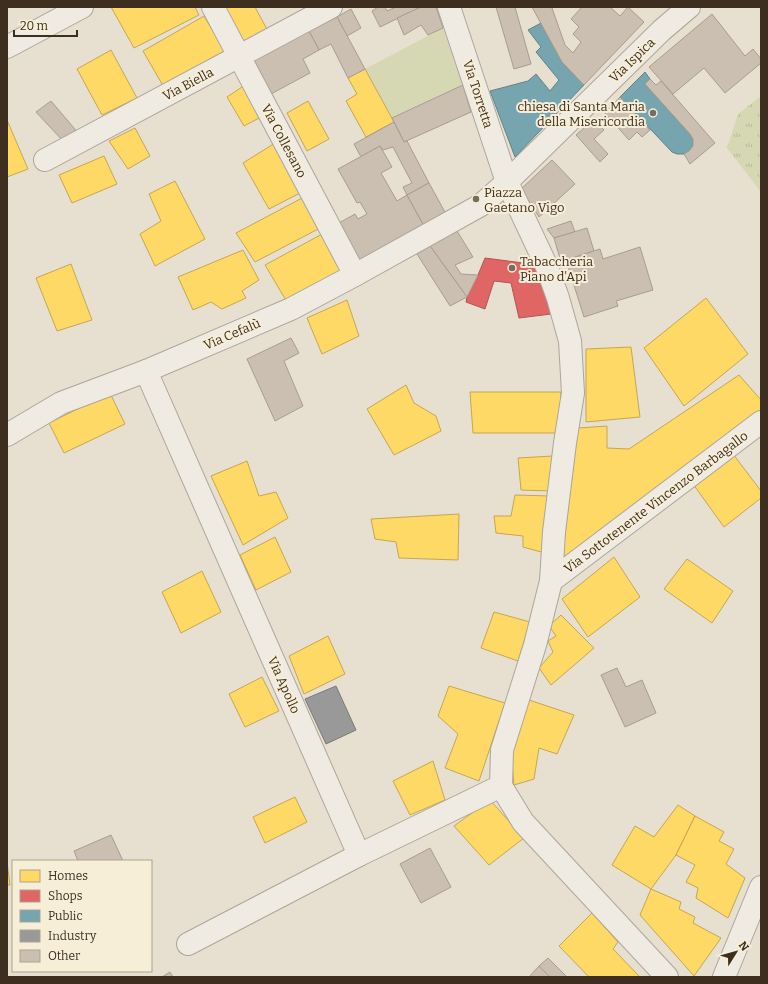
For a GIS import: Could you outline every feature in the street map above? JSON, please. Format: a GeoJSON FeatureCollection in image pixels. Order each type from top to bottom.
{"type":"FeatureCollection","features":[{"type":"Feature","properties":{"kind":"street"},"geometry":{"type":"LineString","coordinates":[[7,47],[82,7]]}},
{"type":"Feature","properties":{"kind":"street","name":"Via Collesano"},"geometry":{"type":"LineString","coordinates":[[213,7],[355,275]]}},
{"type":"Feature","properties":{"kind":"street","name":"Via Biella"},"geometry":{"type":"LineString","coordinates":[[45,160],[331,7]]}},
{"type":"Feature","properties":{"kind":"street","name":"Via Torretta"},"geometry":{"type":"LineString","coordinates":[[450,7],[507,182]]}},
{"type":"Feature","properties":{"kind":"street","name":"Via Ispica"},"geometry":{"type":"LineString","coordinates":[[452,222],[481,205],[507,182],[662,30],[689,7]]}},
{"type":"Feature","properties":{"kind":"street","name":"Via Sottotenente Vincenzo Barbagallo"},"geometry":{"type":"LineString","coordinates":[[501,786],[502,750],[534,645],[551,581],[554,532],[573,393],[570,341],[558,298],[547,267],[507,182]]}},
{"type":"Feature","properties":{"kind":"street","name":"Via Cefalù"},"geometry":{"type":"LineString","coordinates":[[7,435],[61,403],[146,371],[291,309],[452,222]]}},
{"type":"Feature","properties":{"kind":"street","name":"Via Apollo"},"geometry":{"type":"LineString","coordinates":[[146,371],[359,855]]}},
{"type":"Feature","properties":{"kind":"street","name":"Via Sottotenente Vincenzo Barbagallo"},"geometry":{"type":"LineString","coordinates":[[551,581],[761,422]]}},
{"type":"Feature","properties":{"kind":"street"},"geometry":{"type":"LineString","coordinates":[[188,944],[359,855],[501,786],[524,822],[667,976]]}},
{"type":"Feature","properties":{"kind":"street"},"geometry":{"type":"LineString","coordinates":[[723,976],[761,887]]}},
{"type":"Feature","properties":{"kind":"green space"},"geometry":{"type":"Polygon","coordinates":[[[443,28],[463,85],[392,118],[365,69],[443,28]]]}},
{"type":"Feature","properties":{"kind":"green space"},"geometry":{"type":"Polygon","coordinates":[[[761,96],[761,192],[727,148],[738,114],[761,96]]]}},
{"type":"Feature","properties":{"kind":"building: Homes"},"geometry":{"type":"Polygon","coordinates":[[[111,7],[195,7],[199,15],[134,48],[111,7]]]}},
{"type":"Feature","properties":{"kind":"building: Homes"},"geometry":{"type":"Polygon","coordinates":[[[223,7],[255,7],[269,33],[241,46],[223,7]]]}},
{"type":"Feature","properties":{"kind":"building: Homes"},"geometry":{"type":"Polygon","coordinates":[[[204,16],[229,58],[166,91],[143,51],[204,16]]]}},
{"type":"Feature","properties":{"kind":"building: Homes"},"geometry":{"type":"Polygon","coordinates":[[[111,50],[137,98],[102,115],[77,69],[111,50]]]}},
{"type":"Feature","properties":{"kind":"building: Homes"},"geometry":{"type":"Polygon","coordinates":[[[365,69],[394,122],[366,137],[346,101],[357,94],[348,78],[365,69]]]}},
{"type":"Feature","properties":{"kind":"building: Homes"},"geometry":{"type":"Polygon","coordinates":[[[245,85],[261,117],[244,126],[227,97],[245,85]]]}},
{"type":"Feature","properties":{"kind":"building: Homes"},"geometry":{"type":"Polygon","coordinates":[[[308,101],[329,139],[307,151],[287,113],[308,101]]]}},
{"type":"Feature","properties":{"kind":"building: Homes"},"geometry":{"type":"Polygon","coordinates":[[[7,120],[28,169],[7,177],[7,120]]]}},
{"type":"Feature","properties":{"kind":"building: Homes"},"geometry":{"type":"Polygon","coordinates":[[[135,128],[150,156],[128,169],[109,141],[135,128]]]}},
{"type":"Feature","properties":{"kind":"building: Homes"},"geometry":{"type":"Polygon","coordinates":[[[275,143],[302,192],[269,209],[243,163],[275,143]]]}},
{"type":"Feature","properties":{"kind":"building: Homes"},"geometry":{"type":"Polygon","coordinates":[[[104,156],[117,184],[72,203],[59,175],[104,156]]]}},
{"type":"Feature","properties":{"kind":"building: Homes"},"geometry":{"type":"Polygon","coordinates":[[[175,181],[205,239],[155,266],[140,234],[161,221],[149,194],[175,181]]]}},
{"type":"Feature","properties":{"kind":"building: Homes"},"geometry":{"type":"Polygon","coordinates":[[[304,197],[322,227],[255,262],[236,233],[304,197]]]}},
{"type":"Feature","properties":{"kind":"building: Homes"},"geometry":{"type":"Polygon","coordinates":[[[324,233],[346,274],[287,302],[265,265],[324,233]]]}},
{"type":"Feature","properties":{"kind":"building: Homes"},"geometry":{"type":"Polygon","coordinates":[[[243,250],[259,280],[242,291],[246,298],[222,309],[211,302],[193,310],[178,277],[243,250]]]}},
{"type":"Feature","properties":{"kind":"building: Homes"},"geometry":{"type":"Polygon","coordinates":[[[71,264],[92,320],[57,331],[36,278],[71,264]]]}},
{"type":"Feature","properties":{"kind":"building: Homes"},"geometry":{"type":"Polygon","coordinates":[[[706,298],[748,354],[684,406],[644,348],[706,298]]]}},
{"type":"Feature","properties":{"kind":"building: Homes"},"geometry":{"type":"Polygon","coordinates":[[[347,300],[359,336],[322,354],[307,318],[347,300]]]}},
{"type":"Feature","properties":{"kind":"building: Homes"},"geometry":{"type":"Polygon","coordinates":[[[631,347],[640,417],[586,422],[586,349],[631,347]]]}},
{"type":"Feature","properties":{"kind":"building: Homes"},"geometry":{"type":"Polygon","coordinates":[[[739,375],[761,400],[761,415],[561,567],[578,428],[607,426],[607,448],[629,449],[739,375]]]}},
{"type":"Feature","properties":{"kind":"building: Homes"},"geometry":{"type":"Polygon","coordinates":[[[406,385],[414,403],[436,416],[441,431],[394,455],[367,409],[406,385]]]}},
{"type":"Feature","properties":{"kind":"building: Homes"},"geometry":{"type":"Polygon","coordinates":[[[470,392],[561,392],[559,433],[473,433],[470,392]]]}},
{"type":"Feature","properties":{"kind":"building: Homes"},"geometry":{"type":"Polygon","coordinates":[[[110,393],[125,424],[64,453],[49,423],[110,393]]]}},
{"type":"Feature","properties":{"kind":"building: Homes"},"geometry":{"type":"Polygon","coordinates":[[[733,454],[761,491],[761,498],[724,527],[693,484],[733,454]]]}},
{"type":"Feature","properties":{"kind":"building: Homes"},"geometry":{"type":"Polygon","coordinates":[[[553,456],[552,491],[521,490],[518,458],[553,456]]]}},
{"type":"Feature","properties":{"kind":"building: Homes"},"geometry":{"type":"Polygon","coordinates":[[[247,461],[259,496],[276,492],[288,518],[243,545],[211,476],[247,461]]]}},
{"type":"Feature","properties":{"kind":"building: Homes"},"geometry":{"type":"Polygon","coordinates":[[[515,495],[550,496],[545,553],[523,547],[523,536],[496,533],[494,516],[511,516],[515,495]]]}},
{"type":"Feature","properties":{"kind":"building: Homes"},"geometry":{"type":"Polygon","coordinates":[[[459,514],[458,560],[399,558],[396,542],[375,539],[371,519],[459,514]]]}},
{"type":"Feature","properties":{"kind":"building: Homes"},"geometry":{"type":"Polygon","coordinates":[[[275,537],[291,572],[256,590],[240,555],[275,537]]]}},
{"type":"Feature","properties":{"kind":"building: Homes"},"geometry":{"type":"Polygon","coordinates":[[[614,557],[640,597],[588,637],[562,599],[614,557]]]}},
{"type":"Feature","properties":{"kind":"building: Homes"},"geometry":{"type":"Polygon","coordinates":[[[687,559],[733,591],[712,623],[664,589],[687,559]]]}},
{"type":"Feature","properties":{"kind":"building: Homes"},"geometry":{"type":"Polygon","coordinates":[[[202,571],[221,612],[181,633],[162,592],[202,571]]]}},
{"type":"Feature","properties":{"kind":"building: Homes"},"geometry":{"type":"Polygon","coordinates":[[[494,612],[530,622],[518,661],[481,648],[494,612]]]}},
{"type":"Feature","properties":{"kind":"building: Homes"},"geometry":{"type":"Polygon","coordinates":[[[561,615],[594,648],[551,685],[539,668],[553,652],[548,641],[556,636],[549,626],[561,615]]]}},
{"type":"Feature","properties":{"kind":"building: Homes"},"geometry":{"type":"Polygon","coordinates":[[[328,636],[345,674],[304,694],[289,656],[328,636]]]}},
{"type":"Feature","properties":{"kind":"building: Homes"},"geometry":{"type":"Polygon","coordinates":[[[262,677],[279,711],[245,727],[229,694],[262,677]]]}},
{"type":"Feature","properties":{"kind":"building: Homes"},"geometry":{"type":"Polygon","coordinates":[[[449,686],[505,703],[479,781],[445,768],[458,734],[438,716],[449,686]]]}},
{"type":"Feature","properties":{"kind":"building: Homes"},"geometry":{"type":"Polygon","coordinates":[[[529,700],[574,715],[557,754],[539,748],[534,779],[514,785],[511,752],[529,700]]]}},
{"type":"Feature","properties":{"kind":"building: Homes"},"geometry":{"type":"Polygon","coordinates":[[[433,761],[445,800],[410,815],[393,781],[433,761]]]}},
{"type":"Feature","properties":{"kind":"building: Homes"},"geometry":{"type":"Polygon","coordinates":[[[295,797],[307,822],[265,843],[253,817],[295,797]]]}},
{"type":"Feature","properties":{"kind":"building: Homes"},"geometry":{"type":"Polygon","coordinates":[[[490,800],[524,838],[489,865],[454,826],[490,800]]]}},
{"type":"Feature","properties":{"kind":"building: Homes"},"geometry":{"type":"Polygon","coordinates":[[[678,805],[695,816],[676,855],[651,889],[612,865],[635,826],[654,837],[678,805]]]}},
{"type":"Feature","properties":{"kind":"building: Homes"},"geometry":{"type":"Polygon","coordinates":[[[695,816],[724,832],[719,841],[734,849],[726,864],[745,878],[728,918],[696,898],[698,888],[686,882],[695,865],[676,855],[695,816]]]}},
{"type":"Feature","properties":{"kind":"building: Homes"},"geometry":{"type":"Polygon","coordinates":[[[7,862],[10,885],[7,885],[7,862]]]}},
{"type":"Feature","properties":{"kind":"building: Homes"},"geometry":{"type":"Polygon","coordinates":[[[651,889],[681,902],[679,909],[695,917],[693,923],[721,938],[694,976],[640,915],[651,889]]]}},
{"type":"Feature","properties":{"kind":"building: Homes"},"geometry":{"type":"Polygon","coordinates":[[[592,913],[618,942],[613,949],[640,977],[589,977],[559,946],[592,913]]]}},
{"type":"Feature","properties":{"kind":"building: Shops"},"geometry":{"type":"Polygon","coordinates":[[[485,258],[538,265],[551,314],[519,318],[511,283],[494,281],[485,309],[466,302],[485,258]]]}},
{"type":"Feature","properties":{"kind":"building: Public"},"geometry":{"type":"Polygon","coordinates":[[[541,23],[562,62],[584,85],[515,157],[490,91],[528,81],[536,74],[550,91],[559,80],[536,52],[541,47],[528,30],[541,23]]]}},
{"type":"Feature","properties":{"kind":"building: Public","name":"chiesa di Santa Maria della Misericordia"},"geometry":{"type":"Polygon","coordinates":[[[645,72],[650,79],[645,84],[693,139],[693,146],[684,154],[672,152],[620,97],[645,72]]]}},
{"type":"Feature","properties":{"kind":"building: Industry"},"geometry":{"type":"Polygon","coordinates":[[[336,686],[356,730],[326,744],[305,699],[336,686]]]}},
{"type":"Feature","properties":{"kind":"building: Other"},"geometry":{"type":"Polygon","coordinates":[[[378,7],[385,7],[387,11],[396,7],[421,7],[380,27],[372,11],[378,7]]]}},
{"type":"Feature","properties":{"kind":"building: Other"},"geometry":{"type":"Polygon","coordinates":[[[421,7],[436,7],[443,28],[428,35],[421,25],[404,35],[397,18],[421,7]]]}},
{"type":"Feature","properties":{"kind":"building: Other"},"geometry":{"type":"Polygon","coordinates":[[[496,7],[515,7],[531,64],[514,69],[496,7]]]}},
{"type":"Feature","properties":{"kind":"building: Other"},"geometry":{"type":"Polygon","coordinates":[[[532,7],[554,7],[552,8],[565,45],[573,53],[581,42],[573,34],[579,27],[571,19],[582,7],[610,7],[620,16],[628,7],[644,22],[584,85],[562,62],[532,7]]]}},
{"type":"Feature","properties":{"kind":"building: Other"},"geometry":{"type":"Polygon","coordinates":[[[351,9],[361,28],[347,36],[337,17],[351,9]]]}},
{"type":"Feature","properties":{"kind":"building: Other"},"geometry":{"type":"Polygon","coordinates":[[[712,14],[745,56],[753,49],[761,59],[761,63],[725,93],[704,68],[673,94],[649,67],[712,14]]]}},
{"type":"Feature","properties":{"kind":"building: Other"},"geometry":{"type":"Polygon","coordinates":[[[337,17],[365,69],[348,78],[331,44],[319,50],[309,31],[337,17]]]}},
{"type":"Feature","properties":{"kind":"building: Other"},"geometry":{"type":"Polygon","coordinates":[[[309,31],[319,50],[303,59],[310,73],[269,95],[252,61],[309,31]]]}},
{"type":"Feature","properties":{"kind":"building: Other"},"geometry":{"type":"Polygon","coordinates":[[[650,79],[656,85],[661,81],[715,143],[690,164],[684,154],[693,146],[693,139],[645,84],[650,79]]]}},
{"type":"Feature","properties":{"kind":"building: Other"},"geometry":{"type":"Polygon","coordinates":[[[463,85],[471,112],[404,142],[392,118],[463,85]]]}},
{"type":"Feature","properties":{"kind":"building: Other"},"geometry":{"type":"Polygon","coordinates":[[[620,97],[650,130],[642,137],[637,132],[629,140],[605,113],[620,97]]]}},
{"type":"Feature","properties":{"kind":"building: Other"},"geometry":{"type":"Polygon","coordinates":[[[51,101],[79,134],[64,142],[36,112],[51,101]]]}},
{"type":"Feature","properties":{"kind":"building: Other"},"geometry":{"type":"Polygon","coordinates":[[[594,119],[604,130],[594,139],[608,154],[600,162],[576,135],[594,119]]]}},
{"type":"Feature","properties":{"kind":"building: Other"},"geometry":{"type":"Polygon","coordinates":[[[394,122],[404,142],[407,141],[429,183],[407,195],[403,187],[412,183],[393,147],[383,150],[380,146],[361,157],[354,144],[394,122]]]}},
{"type":"Feature","properties":{"kind":"building: Other"},"geometry":{"type":"Polygon","coordinates":[[[380,146],[392,167],[381,173],[397,201],[407,195],[424,226],[360,261],[339,223],[355,214],[358,219],[367,214],[360,202],[357,203],[338,169],[380,146]]]}},
{"type":"Feature","properties":{"kind":"building: Other"},"geometry":{"type":"Polygon","coordinates":[[[552,160],[575,184],[539,217],[521,189],[552,160]]]}},
{"type":"Feature","properties":{"kind":"building: Other"},"geometry":{"type":"Polygon","coordinates":[[[429,183],[446,214],[424,226],[407,195],[429,183]]]}},
{"type":"Feature","properties":{"kind":"building: Other"},"geometry":{"type":"Polygon","coordinates":[[[571,221],[575,232],[554,238],[547,229],[571,221]]]}},
{"type":"Feature","properties":{"kind":"building: Other"},"geometry":{"type":"Polygon","coordinates":[[[587,228],[594,251],[561,262],[554,238],[587,228]]]}},
{"type":"Feature","properties":{"kind":"building: Other"},"geometry":{"type":"Polygon","coordinates":[[[457,231],[473,257],[455,265],[461,274],[478,275],[467,297],[430,246],[457,231]]]}},
{"type":"Feature","properties":{"kind":"building: Other"},"geometry":{"type":"Polygon","coordinates":[[[430,246],[467,297],[450,306],[417,254],[430,246]]]}},
{"type":"Feature","properties":{"kind":"building: Other"},"geometry":{"type":"Polygon","coordinates":[[[640,247],[653,290],[616,301],[618,306],[584,317],[566,260],[600,249],[603,259],[640,247]]]}},
{"type":"Feature","properties":{"kind":"building: Other"},"geometry":{"type":"Polygon","coordinates":[[[291,338],[299,353],[284,361],[303,406],[275,421],[247,359],[291,338]]]}},
{"type":"Feature","properties":{"kind":"building: Other"},"geometry":{"type":"Polygon","coordinates":[[[617,668],[626,687],[642,680],[656,713],[625,727],[601,675],[617,668]]]}},
{"type":"Feature","properties":{"kind":"building: Other"},"geometry":{"type":"Polygon","coordinates":[[[111,835],[123,860],[78,860],[74,851],[111,835]]]}},
{"type":"Feature","properties":{"kind":"building: Other"},"geometry":{"type":"Polygon","coordinates":[[[430,848],[451,887],[421,903],[400,864],[430,848]]]}},
{"type":"Feature","properties":{"kind":"building: Other"},"geometry":{"type":"Polygon","coordinates":[[[548,958],[566,976],[565,977],[550,977],[539,966],[548,958]]]}},
{"type":"Feature","properties":{"kind":"building: Other"},"geometry":{"type":"Polygon","coordinates":[[[539,966],[550,977],[529,977],[539,966]]]}},
{"type":"Feature","properties":{"kind":"building: Other"},"geometry":{"type":"Polygon","coordinates":[[[170,972],[173,977],[162,977],[170,972]]]}},
{"type":"Feature","properties":{"kind":"place","name":"chiesa di Santa Maria della Misericordia"},"geometry":{"type":"Point","coordinates":[653,113]}},
{"type":"Feature","properties":{"kind":"place","name":"Piazza Gaetano Vigo"},"geometry":{"type":"Point","coordinates":[476,199]}},
{"type":"Feature","properties":{"kind":"place","name":"Tabaccheria Piano d'Api"},"geometry":{"type":"Point","coordinates":[512,268]}}]}
